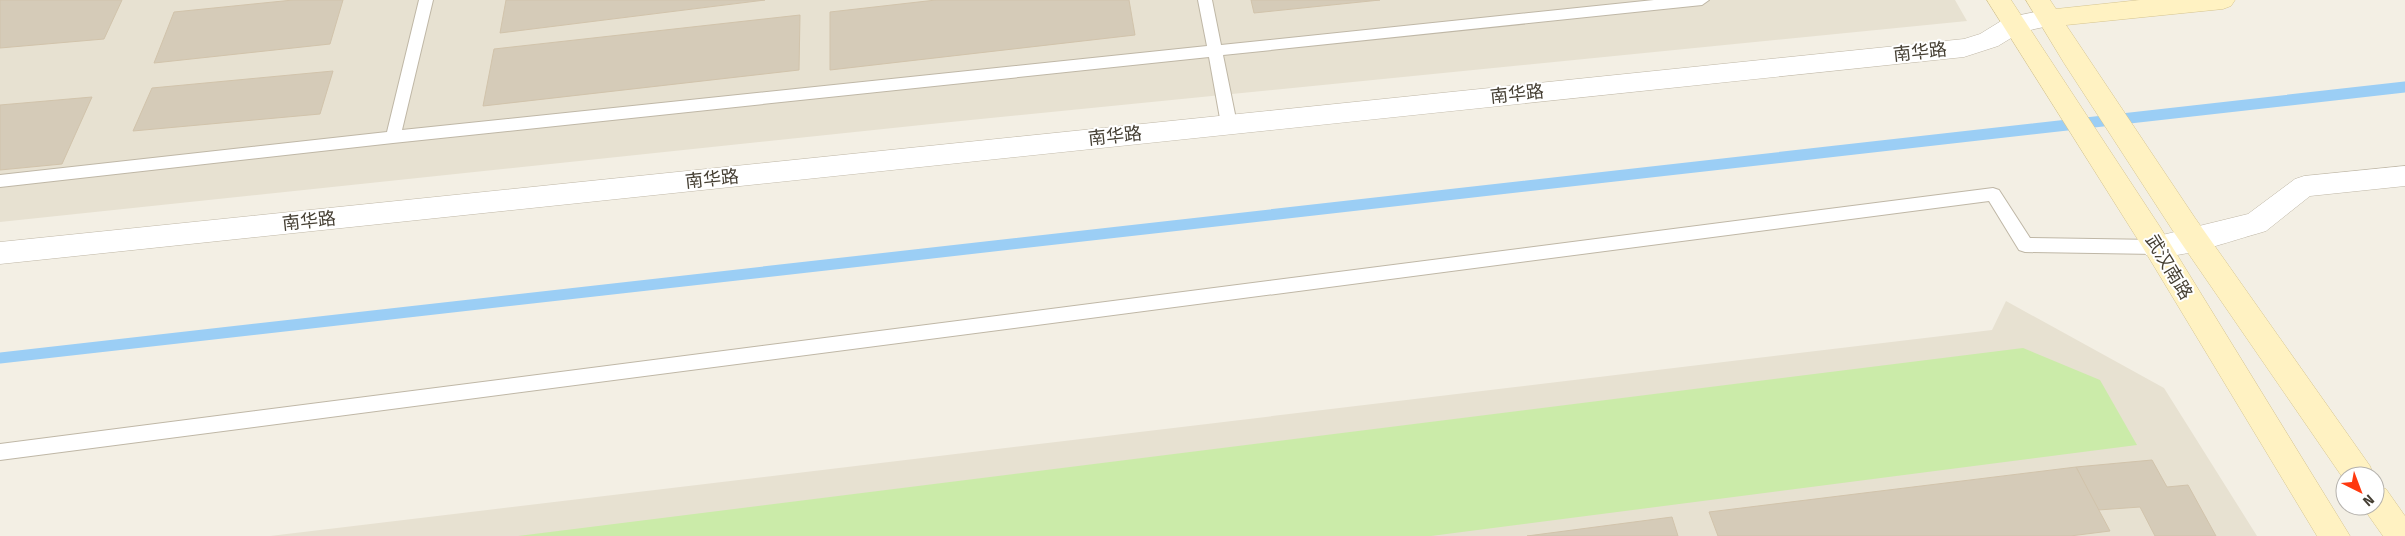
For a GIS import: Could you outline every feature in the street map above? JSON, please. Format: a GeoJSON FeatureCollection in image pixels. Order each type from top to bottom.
{"type":"FeatureCollection","features":[{"type":"Feature","properties":{"kind":"main road","name":"武汉南路"},"geometry":{"type":"LineString","coordinates":[[1999,0],[2153,241],[2334,536]]}},
{"type":"Feature","properties":{"kind":"main road","name":"南华路"},"geometry":{"type":"LineString","coordinates":[[2044,9],[2223,0]]}},
{"type":"Feature","properties":{"kind":"main road","name":"武汉南路"},"geometry":{"type":"LineString","coordinates":[[2044,9],[2073,57],[2189,233],[2352,466]]}},
{"type":"Feature","properties":{"kind":"main road"},"geometry":{"type":"LineString","coordinates":[[2385,513],[2401,536]]}},
{"type":"Feature","properties":{"kind":"street","name":"南华路"},"geometry":{"type":"LineString","coordinates":[[0,253],[1964,48],[1989,40],[2044,9]]}},
{"type":"Feature","properties":{"kind":"street"},"geometry":{"type":"LineString","coordinates":[[2153,241],[2189,233],[2256,223],[2304,186],[2405,176]]}},
{"type":"Feature","properties":{"kind":"lane"},"geometry":{"type":"LineString","coordinates":[[393,137],[426,0]]}},
{"type":"Feature","properties":{"kind":"lane"},"geometry":{"type":"LineString","coordinates":[[1205,0],[1229,124]]}},
{"type":"Feature","properties":{"kind":"lane"},"geometry":{"type":"LineString","coordinates":[[0,181],[393,137],[1702,0]]}},
{"type":"Feature","properties":{"kind":"lane"},"geometry":{"type":"LineString","coordinates":[[0,452],[1994,194],[2025,245],[2153,241]]}},
{"type":"Feature","properties":{"kind":"shaded area"},"geometry":{"type":"Polygon","coordinates":[[[0,0],[1955,0],[1967,21],[931,124],[0,222],[0,0]]]}},
{"type":"Feature","properties":{"kind":"shaded area"},"geometry":{"type":"Polygon","coordinates":[[[2006,301],[2164,388],[2257,536],[270,536],[1992,330],[2006,301]]]}},
{"type":"Feature","properties":{"kind":"green space"},"geometry":{"type":"Polygon","coordinates":[[[2023,348],[2100,380],[2137,445],[1431,536],[518,536],[2023,348]]]}},
{"type":"Feature","properties":{"kind":"building"},"geometry":{"type":"Polygon","coordinates":[[[0,0],[122,0],[104,39],[0,48],[0,0]]]}},
{"type":"Feature","properties":{"kind":"building"},"geometry":{"type":"Polygon","coordinates":[[[293,0],[343,0],[330,44],[154,63],[174,12],[293,0]]]}},
{"type":"Feature","properties":{"kind":"building"},"geometry":{"type":"Polygon","coordinates":[[[506,0],[765,0],[500,33],[506,0]]]}},
{"type":"Feature","properties":{"kind":"building"},"geometry":{"type":"Polygon","coordinates":[[[936,0],[1129,0],[1135,35],[830,70],[830,12],[936,0]]]}},
{"type":"Feature","properties":{"kind":"building"},"geometry":{"type":"Polygon","coordinates":[[[1251,0],[1380,0],[1254,13],[1251,0]]]}},
{"type":"Feature","properties":{"kind":"building"},"geometry":{"type":"Polygon","coordinates":[[[800,15],[799,70],[483,106],[494,49],[800,15]]]}},
{"type":"Feature","properties":{"kind":"building"},"geometry":{"type":"Polygon","coordinates":[[[333,71],[320,114],[133,131],[152,88],[333,71]]]}},
{"type":"Feature","properties":{"kind":"building"},"geometry":{"type":"Polygon","coordinates":[[[92,97],[62,164],[0,170],[0,105],[92,97]]]}},
{"type":"Feature","properties":{"kind":"building"},"geometry":{"type":"Polygon","coordinates":[[[2152,460],[2167,487],[2188,485],[2216,536],[2155,536],[2140,507],[2098,510],[2076,467],[2152,460]]]}},
{"type":"Feature","properties":{"kind":"building"},"geometry":{"type":"Polygon","coordinates":[[[2076,467],[2110,531],[2070,536],[1718,536],[1709,512],[2076,467]]]}},
{"type":"Feature","properties":{"kind":"building"},"geometry":{"type":"Polygon","coordinates":[[[1672,517],[1678,536],[1527,536],[1672,517]]]}},
{"type":"Feature","properties":{"kind":"waterway"},"geometry":{"type":"LineString","coordinates":[[0,358],[2405,87]]}}]}
